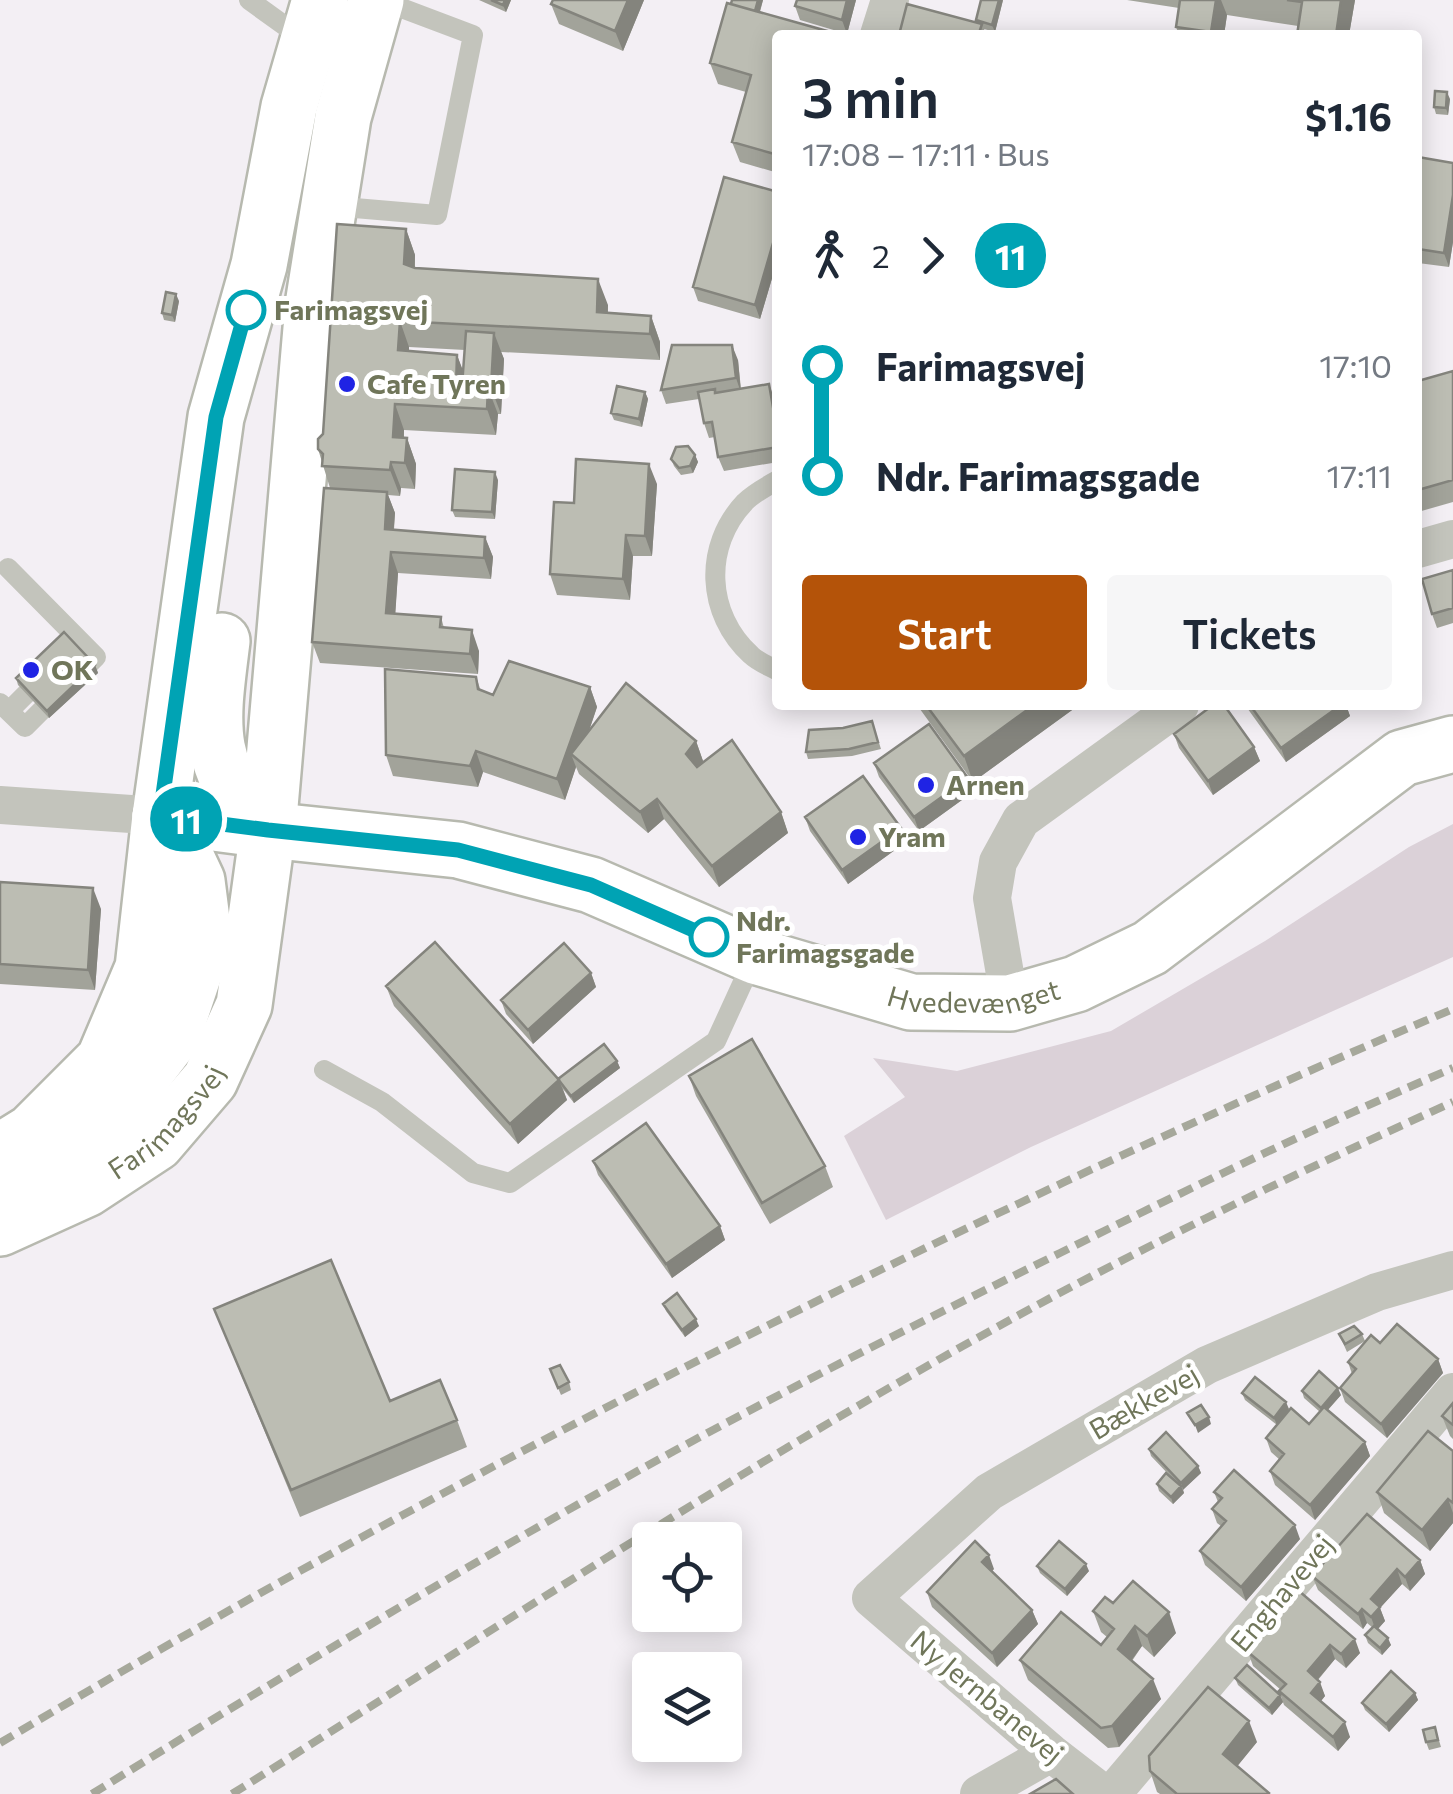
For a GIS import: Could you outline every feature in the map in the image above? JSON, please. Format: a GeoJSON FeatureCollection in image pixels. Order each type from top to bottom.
{"type":"FeatureCollection","features":[{"type":"Feature","properties":{"kind":"main road","name":"Farimagsvej"},"geometry":{"type":"LineString","coordinates":[[0,1228],[86,1190],[156,1143],[210,1080],[244,1005],[268,830],[313,305],[343,117],[378,0]]}},
{"type":"Feature","properties":{"kind":"main road"},"geometry":{"type":"LineString","coordinates":[[0,1152],[32,1132],[104,1060],[143,968],[160,816],[216,417],[259,265],[289,108],[314,21]]}},
{"type":"Feature","properties":{"kind":"main road"},"geometry":{"type":"LineString","coordinates":[[259,265],[261,328],[214,725],[220,763],[231,788],[247,812],[268,830]]}},
{"type":"Feature","properties":{"kind":"main road","name":"Hvedevænget"},"geometry":{"type":"LineString","coordinates":[[160,816],[458,850],[591,885],[755,956],[912,1002],[1010,1003],[1076,984],[1150,948],[1402,758],[1453,744]]}},
{"type":"Feature","properties":{"kind":"main road"},"geometry":{"type":"LineString","coordinates":[[0,1203],[108,1121],[173,1036],[194,972],[202,920],[197,881],[176,836],[160,816]]}},
{"type":"Feature","properties":{"kind":"street"},"geometry":{"type":"LineString","coordinates":[[881,30],[890,0]]}},
{"type":"Feature","properties":{"kind":"street"},"geometry":{"type":"LineString","coordinates":[[1422,547],[1453,539]]}},
{"type":"Feature","properties":{"kind":"street"},"geometry":{"type":"LineString","coordinates":[[1010,1003],[992,898],[998,862],[1020,820],[1173,710]]}},
{"type":"Feature","properties":{"kind":"street"},"geometry":{"type":"LineString","coordinates":[[0,805],[160,816]]}},
{"type":"Feature","properties":{"kind":"street","name":"Bækkevej"},"geometry":{"type":"LineString","coordinates":[[870,1598],[989,1492],[1207,1365],[1377,1292],[1453,1270]]}},
{"type":"Feature","properties":{"kind":"street","name":"Enghavevej"},"geometry":{"type":"LineString","coordinates":[[1108,1794],[1453,1392]]}},
{"type":"Feature","properties":{"kind":"street","name":"Ny Jernbanevej"},"geometry":{"type":"LineString","coordinates":[[870,1598],[1051,1753],[1108,1794]]}},
{"type":"Feature","properties":{"kind":"street"},"geometry":{"type":"LineString","coordinates":[[979,1794],[1051,1753]]}},
{"type":"Feature","properties":{"kind":"lane"},"geometry":{"type":"LineString","coordinates":[[248,0],[314,21]]}},
{"type":"Feature","properties":{"kind":"lane"},"geometry":{"type":"LineString","coordinates":[[328,206],[437,215],[472,35],[378,0]]}},
{"type":"Feature","properties":{"kind":"lane"},"geometry":{"type":"LineString","coordinates":[[772,484],[746,500],[724,529],[714,565],[718,603],[731,633],[753,658],[772,668]]}},
{"type":"Feature","properties":{"kind":"lane"},"geometry":{"type":"LineString","coordinates":[[3,572],[82,651]]}},
{"type":"Feature","properties":{"kind":"lane"},"geometry":{"type":"LineString","coordinates":[[26,694],[4,707],[25,727],[42,710]]}},
{"type":"Feature","properties":{"kind":"lane"},"geometry":{"type":"LineString","coordinates":[[324,1070],[382,1102],[472,1173],[510,1183],[716,1041],[755,956]]}},
{"type":"Feature","properties":{"kind":"shaded area"},"geometry":{"type":"Polygon","coordinates":[[[1453,824],[1453,957],[1031,1147],[886,1220],[844,1136],[905,1097],[873,1058],[957,1071],[1111,1031],[1265,941],[1409,847],[1453,824]]]}},
{"type":"Feature","properties":{"kind":"building"},"geometry":{"type":"Polygon","coordinates":[[[553,0],[628,0],[615,31],[551,4],[553,0]]]}},
{"type":"Feature","properties":{"kind":"building"},"geometry":{"type":"Polygon","coordinates":[[[732,0],[758,0],[755,11],[731,4],[732,0]]]}},
{"type":"Feature","properties":{"kind":"building"},"geometry":{"type":"Polygon","coordinates":[[[797,0],[847,0],[842,20],[795,6],[797,0]]]}},
{"type":"Feature","properties":{"kind":"building"},"geometry":{"type":"Polygon","coordinates":[[[981,0],[999,0],[992,25],[976,20],[981,0]]]}},
{"type":"Feature","properties":{"kind":"building"},"geometry":{"type":"Polygon","coordinates":[[[1180,0],[1216,0],[1211,30],[1176,27],[1180,0]]]}},
{"type":"Feature","properties":{"kind":"building"},"geometry":{"type":"Polygon","coordinates":[[[1287,0],[1341,0],[1337,30],[1298,30],[1302,2],[1287,0]]]}},
{"type":"Feature","properties":{"kind":"building"},"geometry":{"type":"Polygon","coordinates":[[[727,3],[823,30],[772,30],[772,153],[732,142],[751,75],[710,63],[727,3]]]}},
{"type":"Feature","properties":{"kind":"building"},"geometry":{"type":"Polygon","coordinates":[[[907,4],[982,24],[980,30],[900,30],[907,4]]]}},
{"type":"Feature","properties":{"kind":"building"},"geometry":{"type":"Polygon","coordinates":[[[1435,91],[1447,92],[1446,108],[1434,107],[1435,91]]]}},
{"type":"Feature","properties":{"kind":"building"},"geometry":{"type":"Polygon","coordinates":[[[1422,158],[1453,163],[1453,195],[1444,253],[1422,250],[1422,158]]]}},
{"type":"Feature","properties":{"kind":"building"},"geometry":{"type":"Polygon","coordinates":[[[724,177],[772,190],[772,247],[755,305],[693,287],[724,177]]]}},
{"type":"Feature","properties":{"kind":"building"},"geometry":{"type":"Polygon","coordinates":[[[337,224],[406,229],[404,264],[415,268],[598,279],[597,312],[651,316],[650,334],[400,321],[398,350],[457,355],[456,386],[462,386],[466,331],[494,333],[487,409],[395,404],[393,437],[407,438],[405,463],[391,462],[390,470],[322,466],[318,439],[323,434],[337,224]]]}},
{"type":"Feature","properties":{"kind":"building"},"geometry":{"type":"Polygon","coordinates":[[[166,292],[176,294],[172,315],[162,313],[166,292]]]}},
{"type":"Feature","properties":{"kind":"building"},"geometry":{"type":"Polygon","coordinates":[[[672,345],[732,345],[736,378],[661,390],[672,345]]]}},
{"type":"Feature","properties":{"kind":"building"},"geometry":{"type":"Polygon","coordinates":[[[1453,371],[1453,480],[1422,489],[1422,380],[1453,371]]]}},
{"type":"Feature","properties":{"kind":"building"},"geometry":{"type":"Polygon","coordinates":[[[769,384],[772,448],[718,457],[712,422],[704,423],[698,392],[715,389],[715,393],[769,384]]]}},
{"type":"Feature","properties":{"kind":"building"},"geometry":{"type":"Polygon","coordinates":[[[617,386],[645,392],[639,419],[611,413],[617,386]]]}},
{"type":"Feature","properties":{"kind":"building"},"geometry":{"type":"Polygon","coordinates":[[[688,446],[695,455],[690,466],[679,468],[671,459],[676,447],[688,446]]]}},
{"type":"Feature","properties":{"kind":"building"},"geometry":{"type":"Polygon","coordinates":[[[576,459],[649,464],[645,536],[626,535],[623,579],[550,574],[554,502],[574,503],[576,459]]]}},
{"type":"Feature","properties":{"kind":"building"},"geometry":{"type":"Polygon","coordinates":[[[455,469],[495,472],[492,512],[452,510],[455,469]]]}},
{"type":"Feature","properties":{"kind":"building"},"geometry":{"type":"Polygon","coordinates":[[[324,488],[387,492],[385,529],[485,537],[484,558],[391,552],[386,613],[441,617],[440,627],[472,630],[470,654],[312,642],[324,488]]]}},
{"type":"Feature","properties":{"kind":"building"},"geometry":{"type":"Polygon","coordinates":[[[1453,570],[1453,608],[1432,614],[1422,579],[1453,570]]]}},
{"type":"Feature","properties":{"kind":"building"},"geometry":{"type":"Polygon","coordinates":[[[64,632],[95,665],[47,711],[16,678],[64,632]]]}},
{"type":"Feature","properties":{"kind":"building"},"geometry":{"type":"Polygon","coordinates":[[[509,661],[590,687],[557,779],[476,751],[470,766],[386,755],[385,669],[476,677],[478,689],[493,695],[509,661]]]}},
{"type":"Feature","properties":{"kind":"building"},"geometry":{"type":"Polygon","coordinates":[[[626,683],[696,741],[686,754],[697,767],[732,740],[781,812],[712,866],[657,799],[640,812],[571,754],[626,683]]]}},
{"type":"Feature","properties":{"kind":"building"},"geometry":{"type":"Polygon","coordinates":[[[930,710],[1027,710],[964,756],[930,710]]]}},
{"type":"Feature","properties":{"kind":"building"},"geometry":{"type":"Polygon","coordinates":[[[1206,710],[1228,710],[1254,747],[1208,781],[1174,734],[1206,710]]]}},
{"type":"Feature","properties":{"kind":"building"},"geometry":{"type":"Polygon","coordinates":[[[1254,710],[1334,710],[1281,748],[1254,710]]]}},
{"type":"Feature","properties":{"kind":"building"},"geometry":{"type":"Polygon","coordinates":[[[872,721],[878,742],[806,752],[809,730],[872,721]]]}},
{"type":"Feature","properties":{"kind":"building","name":"Arnen"},"geometry":{"type":"Polygon","coordinates":[[[929,724],[968,778],[914,817],[874,763],[929,724]]]}},
{"type":"Feature","properties":{"kind":"building","name":"Yram"},"geometry":{"type":"Polygon","coordinates":[[[863,776],[901,828],[842,870],[805,817],[863,776]]]}},
{"type":"Feature","properties":{"kind":"building"},"geometry":{"type":"Polygon","coordinates":[[[0,882],[93,888],[88,970],[0,964],[0,882]]]}},
{"type":"Feature","properties":{"kind":"building"},"geometry":{"type":"Polygon","coordinates":[[[435,942],[559,1080],[510,1124],[386,986],[435,942]]]}},
{"type":"Feature","properties":{"kind":"building"},"geometry":{"type":"Polygon","coordinates":[[[564,943],[591,973],[528,1030],[501,1000],[564,943]]]}},
{"type":"Feature","properties":{"kind":"building"},"geometry":{"type":"Polygon","coordinates":[[[752,1039],[825,1166],[762,1203],[689,1076],[752,1039]]]}},
{"type":"Feature","properties":{"kind":"building"},"geometry":{"type":"Polygon","coordinates":[[[604,1044],[617,1061],[571,1096],[558,1079],[604,1044]]]}},
{"type":"Feature","properties":{"kind":"building"},"geometry":{"type":"Polygon","coordinates":[[[646,1123],[720,1226],[666,1264],[593,1161],[646,1123]]]}},
{"type":"Feature","properties":{"kind":"building"},"geometry":{"type":"Polygon","coordinates":[[[331,1260],[390,1401],[440,1380],[457,1420],[291,1490],[214,1309],[331,1260]]]}},
{"type":"Feature","properties":{"kind":"building"},"geometry":{"type":"Polygon","coordinates":[[[677,1293],[696,1319],[682,1330],[663,1304],[677,1293]]]}},
{"type":"Feature","properties":{"kind":"building"},"geometry":{"type":"Polygon","coordinates":[[[1397,1324],[1438,1359],[1381,1424],[1340,1388],[1356,1369],[1348,1362],[1371,1335],[1380,1343],[1397,1324]]]}},
{"type":"Feature","properties":{"kind":"building"},"geometry":{"type":"Polygon","coordinates":[[[1354,1326],[1362,1334],[1345,1344],[1339,1334],[1354,1326]]]}},
{"type":"Feature","properties":{"kind":"building"},"geometry":{"type":"Polygon","coordinates":[[[560,1365],[569,1382],[558,1388],[550,1369],[560,1365]]]}},
{"type":"Feature","properties":{"kind":"building"},"geometry":{"type":"Polygon","coordinates":[[[1319,1371],[1338,1388],[1321,1408],[1302,1391],[1319,1371]]]}},
{"type":"Feature","properties":{"kind":"building"},"geometry":{"type":"Polygon","coordinates":[[[1255,1377],[1286,1402],[1274,1418],[1242,1393],[1255,1377]]]}},
{"type":"Feature","properties":{"kind":"building"},"geometry":{"type":"Polygon","coordinates":[[[1453,1403],[1453,1425],[1442,1416],[1453,1403]]]}},
{"type":"Feature","properties":{"kind":"building"},"geometry":{"type":"Polygon","coordinates":[[[1201,1405],[1209,1417],[1195,1425],[1187,1413],[1201,1405]]]}},
{"type":"Feature","properties":{"kind":"building"},"geometry":{"type":"Polygon","coordinates":[[[1324,1407],[1365,1442],[1310,1505],[1270,1471],[1284,1454],[1266,1438],[1291,1408],[1309,1424],[1324,1407]]]}},
{"type":"Feature","properties":{"kind":"building"},"geometry":{"type":"Polygon","coordinates":[[[1428,1431],[1453,1451],[1453,1503],[1448,1499],[1422,1530],[1377,1492],[1428,1431]]]}},
{"type":"Feature","properties":{"kind":"building"},"geometry":{"type":"Polygon","coordinates":[[[1166,1432],[1198,1466],[1181,1483],[1149,1449],[1166,1432]]]}},
{"type":"Feature","properties":{"kind":"building"},"geometry":{"type":"Polygon","coordinates":[[[1234,1470],[1295,1525],[1241,1587],[1200,1551],[1226,1521],[1212,1509],[1222,1498],[1214,1492],[1234,1470]]]}},
{"type":"Feature","properties":{"kind":"building"},"geometry":{"type":"Polygon","coordinates":[[[1166,1473],[1181,1486],[1171,1497],[1157,1484],[1166,1473]]]}},
{"type":"Feature","properties":{"kind":"building"},"geometry":{"type":"Polygon","coordinates":[[[1367,1514],[1420,1560],[1405,1577],[1397,1569],[1371,1599],[1380,1607],[1371,1617],[1362,1609],[1358,1614],[1312,1576],[1367,1514]]]}},
{"type":"Feature","properties":{"kind":"building"},"geometry":{"type":"Polygon","coordinates":[[[975,1541],[989,1555],[982,1562],[1032,1610],[992,1653],[927,1592],[975,1541]]]}},
{"type":"Feature","properties":{"kind":"building"},"geometry":{"type":"Polygon","coordinates":[[[1059,1541],[1086,1564],[1065,1589],[1037,1566],[1059,1541]]]}},
{"type":"Feature","properties":{"kind":"building"},"geometry":{"type":"Polygon","coordinates":[[[1133,1581],[1169,1612],[1147,1636],[1135,1626],[1118,1649],[1153,1679],[1112,1726],[1101,1728],[1020,1660],[1061,1612],[1101,1645],[1114,1629],[1093,1611],[1105,1597],[1113,1603],[1133,1581]]]}},
{"type":"Feature","properties":{"kind":"building"},"geometry":{"type":"Polygon","coordinates":[[[1299,1591],[1355,1639],[1341,1654],[1330,1645],[1308,1671],[1320,1682],[1311,1693],[1345,1722],[1333,1737],[1279,1691],[1286,1684],[1248,1652],[1299,1591]]]}},
{"type":"Feature","properties":{"kind":"building"},"geometry":{"type":"Polygon","coordinates":[[[1374,1626],[1388,1638],[1380,1648],[1365,1635],[1374,1626]]]}},
{"type":"Feature","properties":{"kind":"building"},"geometry":{"type":"Polygon","coordinates":[[[1247,1665],[1280,1695],[1269,1708],[1235,1678],[1247,1665]]]}},
{"type":"Feature","properties":{"kind":"building"},"geometry":{"type":"Polygon","coordinates":[[[1391,1671],[1415,1693],[1386,1724],[1362,1703],[1391,1671]]]}},
{"type":"Feature","properties":{"kind":"building"},"geometry":{"type":"Polygon","coordinates":[[[1208,1687],[1249,1721],[1223,1754],[1268,1794],[1177,1794],[1150,1771],[1149,1756],[1208,1687]]]}},
{"type":"Feature","properties":{"kind":"building"},"geometry":{"type":"Polygon","coordinates":[[[1435,1727],[1438,1740],[1426,1742],[1423,1730],[1435,1727]]]}},
{"type":"Feature","properties":{"kind":"building"},"geometry":{"type":"Polygon","coordinates":[[[1056,1779],[1073,1794],[1030,1794],[1056,1779]]]}},
{"type":"Feature","properties":{"kind":"railway"},"geometry":{"type":"LineString","coordinates":[[0,1743],[333,1553],[762,1328],[1105,1163],[1453,1009]]}},
{"type":"Feature","properties":{"kind":"railway"},"geometry":{"type":"LineString","coordinates":[[92,1794],[454,1576],[722,1425],[1158,1205],[1453,1068]]}},
{"type":"Feature","properties":{"kind":"railway"},"geometry":{"type":"LineString","coordinates":[[232,1794],[612,1554],[901,1381],[1167,1238],[1453,1102]]}},
{"type":"Feature","properties":{"kind":"bus line","name":"11"},"geometry":{"type":"LineString","coordinates":[[246,310],[216,417],[160,816],[458,850],[591,885],[709,937]]}},
{"type":"Feature","properties":{"kind":"place","name":"Farimagsvej"},"geometry":{"type":"Point","coordinates":[246,310]}},
{"type":"Feature","properties":{"kind":"place","name":"Cafe Tyren"},"geometry":{"type":"Point","coordinates":[347,384]}},
{"type":"Feature","properties":{"kind":"place","name":"OK"},"geometry":{"type":"Point","coordinates":[31,670]}},
{"type":"Feature","properties":{"kind":"place","name":"Arnen"},"geometry":{"type":"Point","coordinates":[926,785]}},
{"type":"Feature","properties":{"kind":"place","name":"Yram"},"geometry":{"type":"Point","coordinates":[858,837]}},
{"type":"Feature","properties":{"kind":"place","name":"Ndr. Farimagsgade"},"geometry":{"type":"Point","coordinates":[709,937]}}]}
